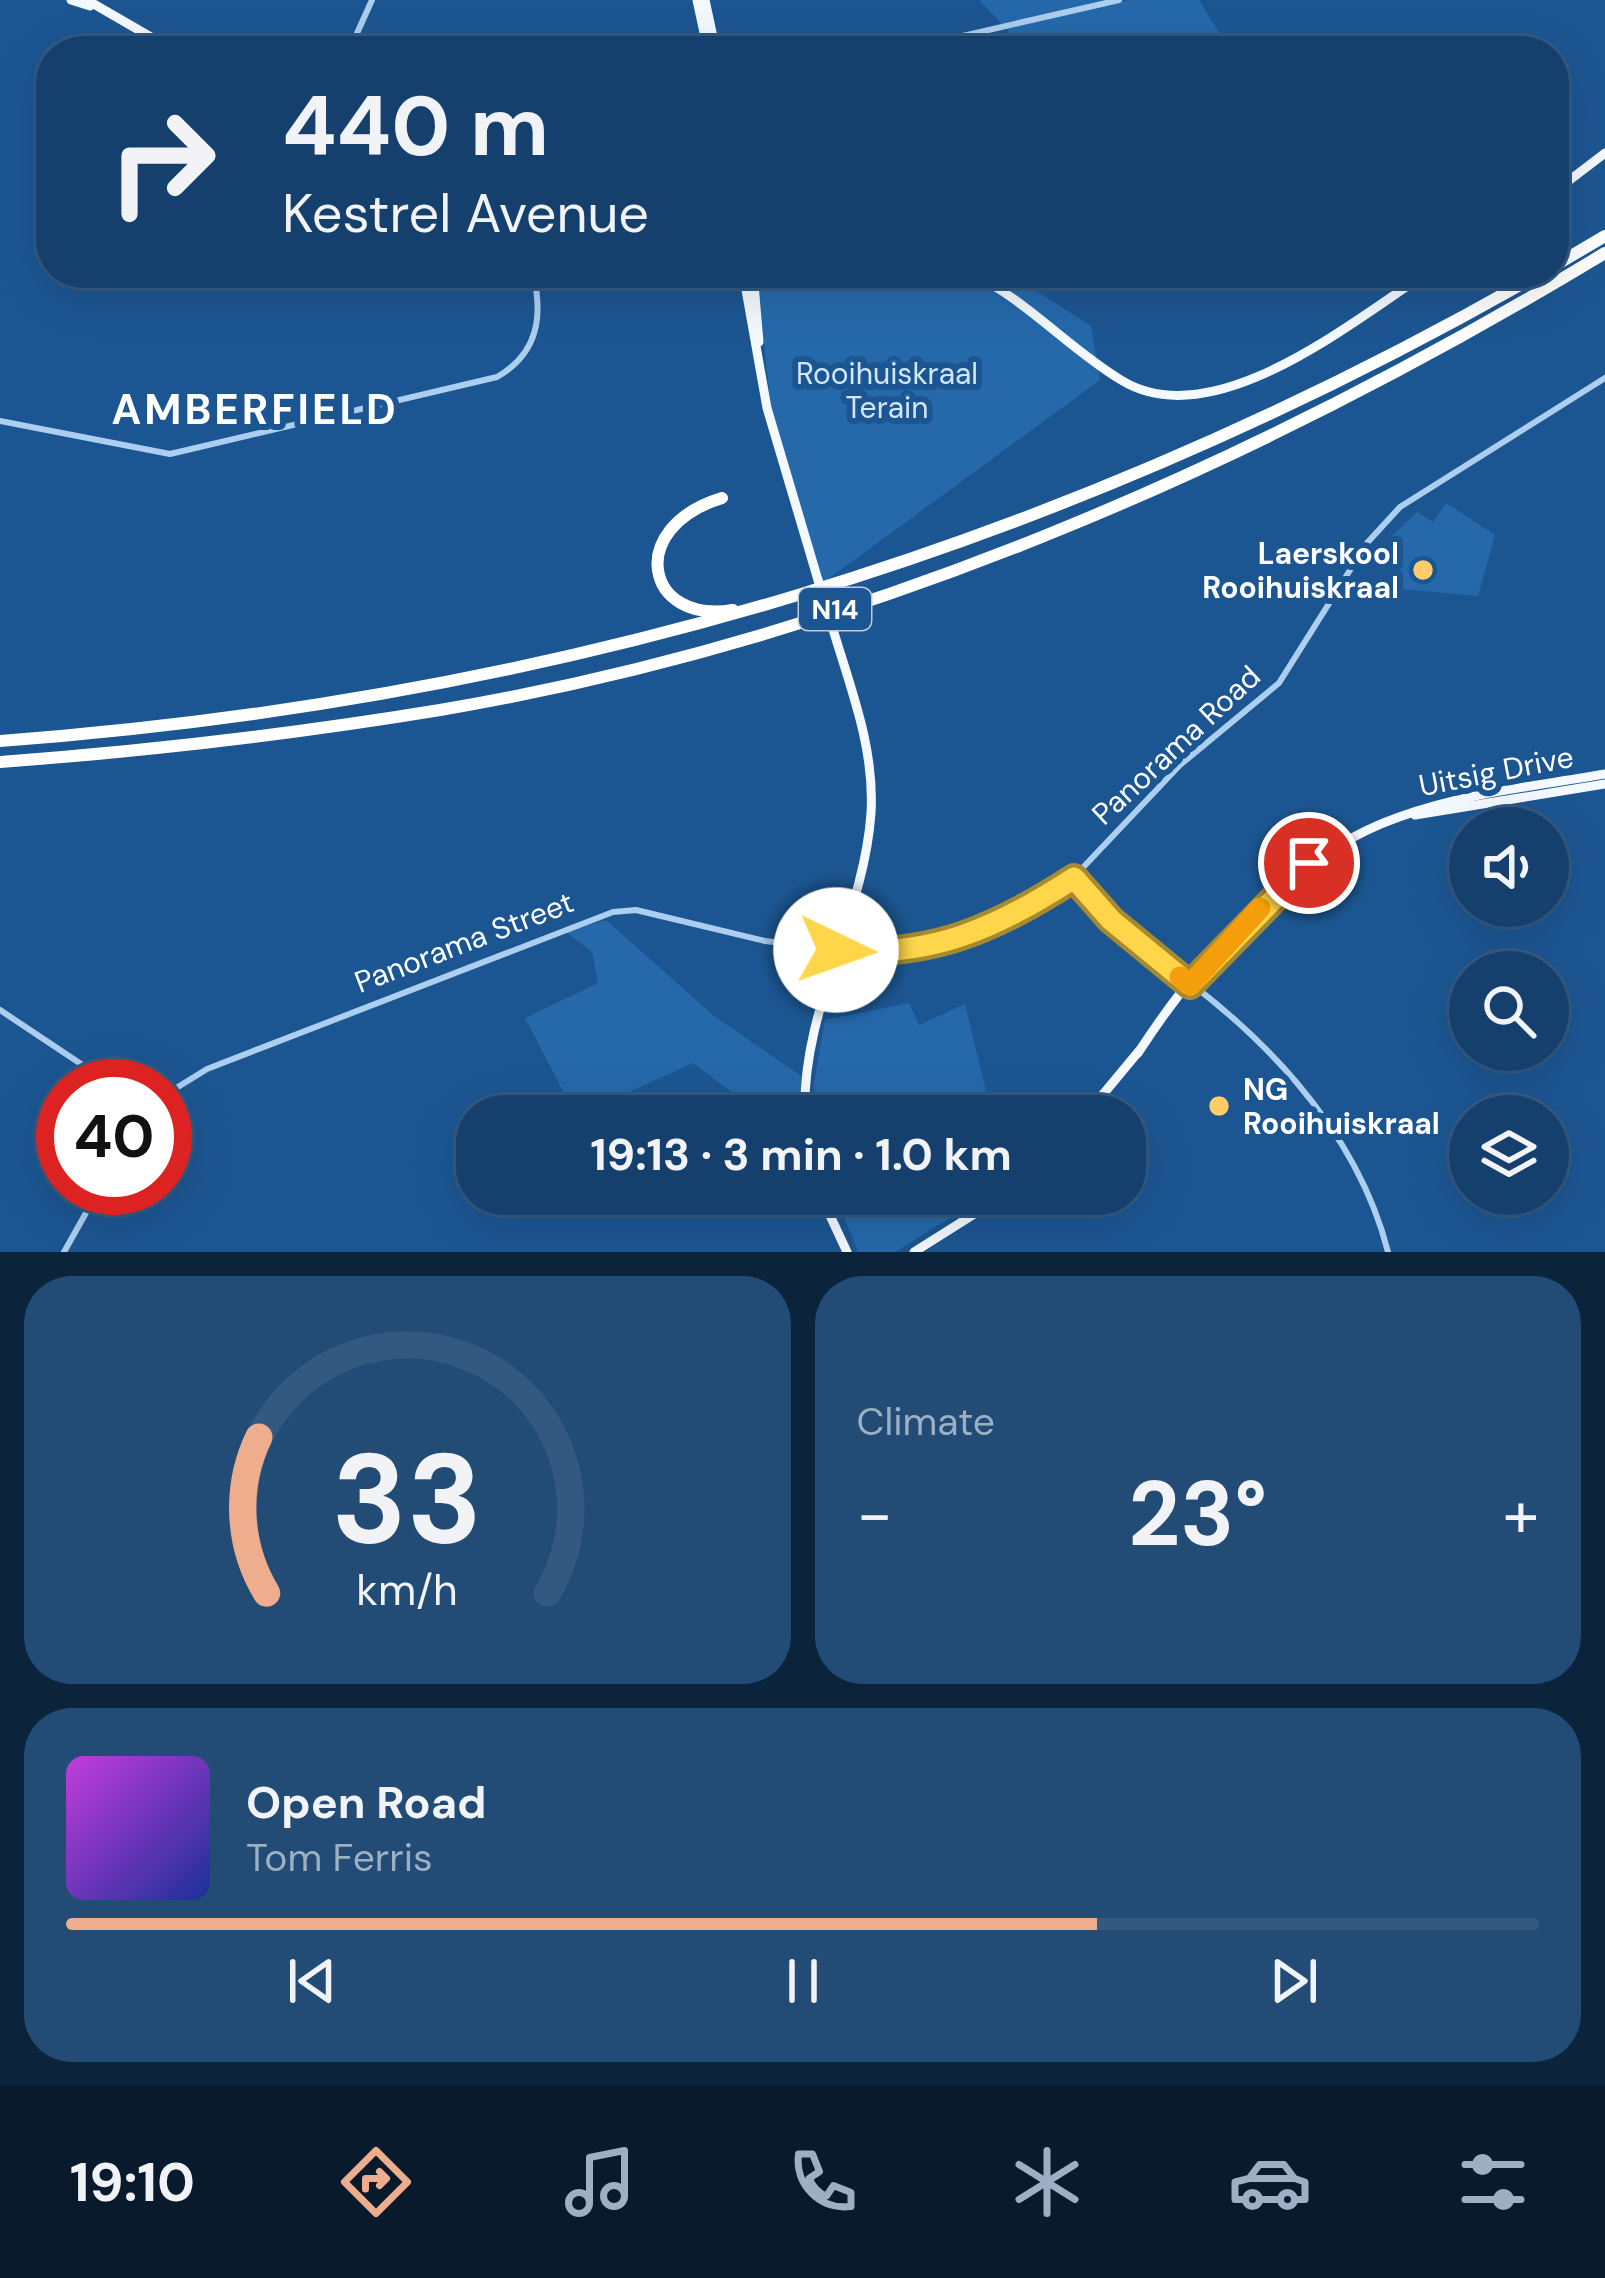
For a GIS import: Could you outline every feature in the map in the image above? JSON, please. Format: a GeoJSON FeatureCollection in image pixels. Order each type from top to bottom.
{"type":"FeatureCollection","features":[{"type":"Feature","properties":{"kind":"highway"},"geometry":{"type":"LineString","coordinates":[[1569,257],[1605,236]]}},
{"type":"Feature","properties":{"kind":"highway","name":"N14"},"geometry":{"type":"LineString","coordinates":[[1569,275],[1605,254]]}},
{"type":"Feature","properties":{"kind":"highway","name":"N14"},"geometry":{"type":"LineString","coordinates":[[0,741],[274,714],[496,676],[692,628],[922,558],[1123,482],[1275,415],[1513,288]]}},
{"type":"Feature","properties":{"kind":"highway","name":"N14"},"geometry":{"type":"LineString","coordinates":[[0,763],[198,746],[441,710],[676,656],[891,591],[1088,518],[1241,451],[1446,346],[1546,288]]}},
{"type":"Feature","properties":{"kind":"highway"},"geometry":{"type":"LineString","coordinates":[[722,498],[686,511],[661,543],[658,561],[664,584],[696,610],[730,610],[922,558]]}},
{"type":"Feature","properties":{"kind":"main road"},"geometry":{"type":"LineString","coordinates":[[701,0],[709,36]]}},
{"type":"Feature","properties":{"kind":"main road"},"geometry":{"type":"LineString","coordinates":[[80,1],[155,36]]}},
{"type":"Feature","properties":{"kind":"main road"},"geometry":{"type":"LineString","coordinates":[[1569,181],[1605,153]]}},
{"type":"Feature","properties":{"kind":"main road"},"geometry":{"type":"LineString","coordinates":[[746,288],[775,436],[865,734],[871,789],[865,854],[812,1034],[808,1095]]}},
{"type":"Feature","properties":{"kind":"main road"},"geometry":{"type":"LineString","coordinates":[[755,288],[775,436]]}},
{"type":"Feature","properties":{"kind":"main road"},"geometry":{"type":"LineString","coordinates":[[991,288],[1124,382],[1192,396],[1247,382],[1402,288]]}},
{"type":"Feature","properties":{"kind":"main road","name":"Uitsig Drive"},"geometry":{"type":"LineString","coordinates":[[1103,1095],[1190,987],[1309,863],[1398,817],[1605,774]]}},
{"type":"Feature","properties":{"kind":"main road","name":"Uitsig Drive"},"geometry":{"type":"LineString","coordinates":[[1398,817],[1605,784]]}},
{"type":"Feature","properties":{"kind":"main road"},"geometry":{"type":"LineString","coordinates":[[807,946],[831,943],[843,924]]}},
{"type":"Feature","properties":{"kind":"main road"},"geometry":{"type":"LineString","coordinates":[[832,1215],[849,1252]]}},
{"type":"Feature","properties":{"kind":"main road"},"geometry":{"type":"LineString","coordinates":[[910,1252],[974,1215]]}},
{"type":"Feature","properties":{"kind":"street"},"geometry":{"type":"LineString","coordinates":[[356,36],[372,0]]}},
{"type":"Feature","properties":{"kind":"street"},"geometry":{"type":"LineString","coordinates":[[968,36],[1119,0]]}},
{"type":"Feature","properties":{"kind":"street"},"geometry":{"type":"LineString","coordinates":[[0,421],[170,454],[497,377],[517,362],[539,324],[535,288]]}},
{"type":"Feature","properties":{"kind":"street","name":"Panorama Road"},"geometry":{"type":"LineString","coordinates":[[1090,860],[1180,765],[1280,683],[1367,543],[1400,507],[1605,378]]}},
{"type":"Feature","properties":{"kind":"street","name":"Panorama Street"},"geometry":{"type":"LineString","coordinates":[[192,1078],[562,928],[636,910],[807,946],[909,952],[1000,921],[1074,878],[1090,860]]}},
{"type":"Feature","properties":{"kind":"street"},"geometry":{"type":"LineString","coordinates":[[1074,878],[1151,955],[1297,1076],[1377,1213],[1388,1252]]}},
{"type":"Feature","properties":{"kind":"street"},"geometry":{"type":"LineString","coordinates":[[0,1010],[74,1059]]}},
{"type":"Feature","properties":{"kind":"street"},"geometry":{"type":"LineString","coordinates":[[64,1252],[85,1215]]}},
{"type":"Feature","properties":{"kind":"green space"},"geometry":{"type":"Polygon","coordinates":[[[979,0],[1104,0],[1005,27],[979,0]]]}},
{"type":"Feature","properties":{"kind":"green space"},"geometry":{"type":"Polygon","coordinates":[[[1129,0],[1199,0],[1221,36],[1011,36],[1007,29],[1129,0]]]}},
{"type":"Feature","properties":{"kind":"green space","name":"Rooihuiskraal Terain"},"geometry":{"type":"Polygon","coordinates":[[[759,288],[1031,288],[1091,326],[1100,380],[820,585],[771,411],[759,288]]]}},
{"type":"Feature","properties":{"kind":"green space"},"geometry":{"type":"Polygon","coordinates":[[[1446,503],[1495,535],[1478,596],[1401,589],[1390,538],[1417,512],[1433,522],[1446,503]]]}},
{"type":"Feature","properties":{"kind":"green space"},"geometry":{"type":"Polygon","coordinates":[[[606,920],[714,1016],[804,1078],[805,1095],[736,1095],[693,1063],[622,1095],[565,1095],[525,1018],[598,983],[592,952],[566,932],[606,920]]]}},
{"type":"Feature","properties":{"kind":"green space"},"geometry":{"type":"Polygon","coordinates":[[[909,1003],[919,1025],[965,1004],[987,1095],[815,1095],[825,1020],[909,1003]]]}},
{"type":"Feature","properties":{"kind":"green space"},"geometry":{"type":"Polygon","coordinates":[[[843,1215],[954,1215],[895,1252],[858,1252],[843,1215]]]}},
{"type":"Feature","properties":{"kind":"slow traffic"},"geometry":{"type":"LineString","coordinates":[[1180,977],[1190,985],[1260,908]]}},
{"type":"Feature","properties":{"kind":"place","name":"Laerskool Rooihuiskraal"},"geometry":{"type":"Point","coordinates":[1423,570]}},
{"type":"Feature","properties":{"kind":"place","name":"NG Rooihuiskraal"},"geometry":{"type":"Point","coordinates":[1219,1106]}},
{"type":"Feature","properties":{"kind":"district","name":"AMBERFIELD"},"geometry":{"type":"Point","coordinates":[255,409]}},
{"type":"Feature","properties":{"kind":"route"},"geometry":{"type":"LineString","coordinates":[[836,950],[902,953],[948,941],[1000,921],[1074,878],[1111,920],[1190,985],[1245,923],[1309,863]]}}]}
